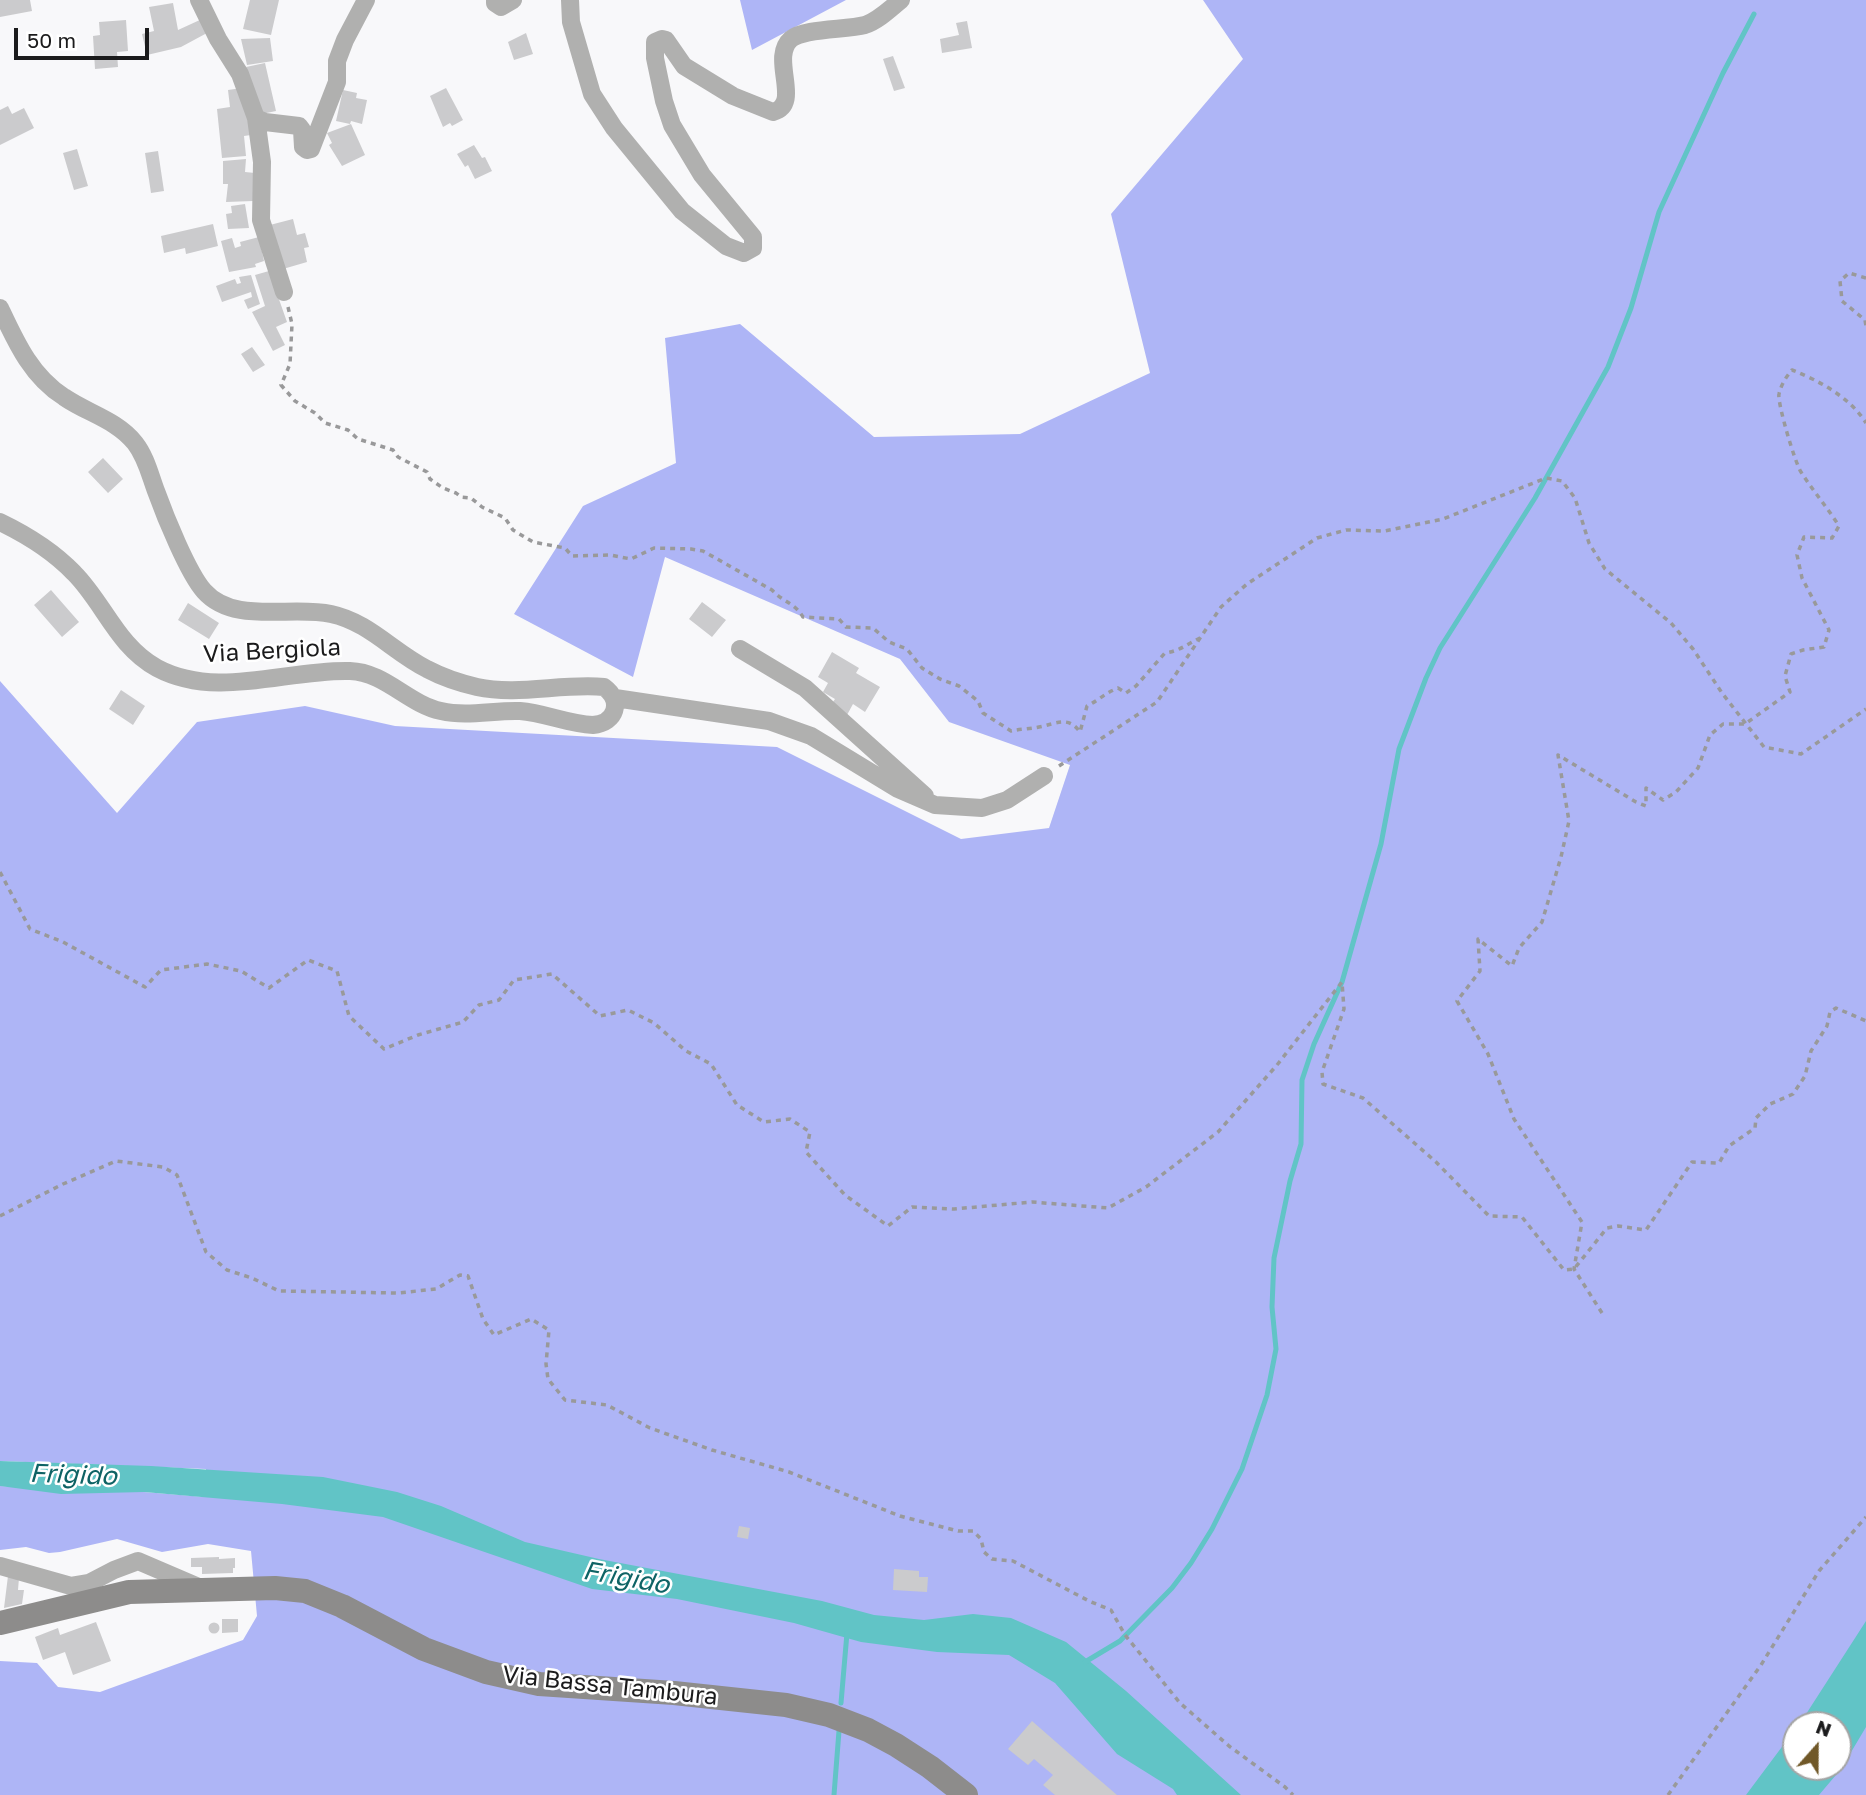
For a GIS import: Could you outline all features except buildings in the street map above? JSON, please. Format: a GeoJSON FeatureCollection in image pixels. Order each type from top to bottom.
{"type":"FeatureCollection","features":[{"type":"Feature","properties":{"kind":"street"},"geometry":{"type":"LineString","coordinates":[[199,0],[218,39],[240,74],[256,118],[262,162],[261,220],[284,292]]}},
{"type":"Feature","properties":{"kind":"street"},"geometry":{"type":"LineString","coordinates":[[256,118],[265,122],[299,126],[302,130],[303,147],[311,149],[337,82],[337,61],[366,0]]}},
{"type":"Feature","properties":{"kind":"street"},"geometry":{"type":"LineString","coordinates":[[495,0],[501,7],[513,0]]}},
{"type":"Feature","properties":{"kind":"street"},"geometry":{"type":"LineString","coordinates":[[570,0],[571,22],[592,94],[614,128],[681,211],[726,246],[744,253],[753,248],[753,237],[702,176],[672,125],[662,90],[653,46],[655,42],[666,40],[684,66],[733,96],[773,112],[782,108],[786,100],[784,47],[791,38],[804,32],[868,24],[901,0]]}},
{"type":"Feature","properties":{"kind":"street","name":"Via Bergiola"},"geometry":{"type":"LineString","coordinates":[[0,308],[17,345],[36,374],[64,398],[123,430],[136,444],[196,581],[214,600],[239,610],[311,610],[355,621],[426,669],[479,687],[604,687],[612,693],[617,705],[609,720],[602,724],[584,724],[539,713],[517,711],[459,714],[440,711],[426,706],[378,678],[352,671],[248,681],[198,681],[177,676],[136,654],[121,638],[75,573],[54,554],[0,522]]}},
{"type":"Feature","properties":{"kind":"street"},"geometry":{"type":"LineString","coordinates":[[740,649],[805,688],[935,805]]}},
{"type":"Feature","properties":{"kind":"street"},"geometry":{"type":"LineString","coordinates":[[615,698],[769,721],[811,736],[898,789],[935,805],[982,808],[1007,800],[1044,776]]}},
{"type":"Feature","properties":{"kind":"street"},"geometry":{"type":"LineString","coordinates":[[0,1566],[71,1586],[89,1583],[138,1561],[204,1589]]}},
{"type":"Feature","properties":{"kind":"street","name":"Via Bassa Tambura"},"geometry":{"type":"LineString","coordinates":[[0,1623],[129,1592],[275,1588],[304,1591],[342,1606],[424,1649],[486,1672],[539,1684],[674,1693],[786,1705],[829,1715],[868,1730],[896,1745],[966,1795]]}},
{"type":"Feature","properties":{"kind":"path"},"geometry":{"type":"LineString","coordinates":[[1866,278],[1849,273],[1840,281],[1842,301],[1865,320],[1866,326]]}},
{"type":"Feature","properties":{"kind":"path"},"geometry":{"type":"LineString","coordinates":[[284,292],[292,324],[289,365],[281,385],[295,401],[315,413],[324,423],[348,430],[358,439],[393,450],[398,457],[427,472],[430,479],[443,488],[461,497],[471,498],[482,507],[505,518],[513,530],[533,542],[565,548],[572,556],[610,555],[631,559],[654,548],[703,551],[772,590],[780,599],[796,605],[803,617],[839,619],[846,627],[873,628],[889,642],[907,649],[922,668],[959,686],[978,701],[983,713],[1011,731],[1036,728],[1064,720],[1074,724],[1080,732],[1087,706],[1118,688],[1126,693],[1136,686],[1165,653],[1180,651],[1200,638]]}},
{"type":"Feature","properties":{"kind":"path"},"geometry":{"type":"LineString","coordinates":[[1602,1312],[1574,1269],[1582,1222],[1514,1119],[1488,1054],[1457,1001],[1480,971],[1478,939],[1512,966],[1519,948],[1542,922],[1569,821],[1558,755],[1646,806],[1647,788],[1663,800],[1676,792],[1698,768],[1710,736],[1723,724],[1745,724],[1790,692],[1785,676],[1791,654],[1824,647],[1829,631],[1802,578],[1797,555],[1804,537],[1832,538],[1839,526],[1800,470],[1791,447],[1778,397],[1786,377],[1792,370],[1810,377],[1859,412],[1866,423]]}},
{"type":"Feature","properties":{"kind":"path"},"geometry":{"type":"LineString","coordinates":[[1044,776],[1157,702],[1221,607],[1247,584],[1317,538],[1346,530],[1385,531],[1443,519],[1546,478],[1562,481],[1575,498],[1589,543],[1605,569],[1671,623],[1764,747],[1801,754],[1866,709]]}},
{"type":"Feature","properties":{"kind":"path"},"geometry":{"type":"LineString","coordinates":[[0,872],[30,929],[75,948],[145,987],[161,970],[207,964],[241,971],[269,988],[307,960],[337,971],[349,1016],[384,1049],[418,1035],[463,1022],[479,1006],[499,1000],[513,980],[552,974],[600,1016],[628,1010],[654,1023],[686,1051],[711,1064],[737,1105],[764,1122],[790,1119],[810,1132],[806,1153],[845,1195],[888,1226],[912,1207],[954,1209],[1032,1202],[1108,1208],[1146,1187],[1219,1132],[1277,1065],[1342,982],[1345,1009],[1322,1072],[1322,1084],[1363,1098],[1436,1163],[1489,1216],[1522,1217],[1564,1270],[1574,1269],[1607,1228],[1618,1226],[1646,1230],[1692,1162],[1719,1163],[1728,1146],[1755,1128],[1756,1118],[1770,1104],[1793,1094],[1805,1076],[1811,1051],[1827,1026],[1830,1012],[1836,1008],[1866,1021]]}},
{"type":"Feature","properties":{"kind":"path"},"geometry":{"type":"LineString","coordinates":[[0,1216],[62,1184],[116,1161],[128,1162],[163,1167],[177,1175],[205,1252],[227,1270],[252,1278],[279,1292],[398,1293],[436,1289],[460,1275],[468,1276],[483,1319],[494,1335],[531,1319],[549,1330],[546,1364],[548,1379],[565,1400],[607,1405],[650,1428],[712,1450],[789,1472],[900,1516],[958,1531],[973,1531],[981,1539],[984,1552],[992,1559],[1013,1561],[1111,1610],[1125,1635],[1180,1703],[1229,1746],[1293,1795]]}},
{"type":"Feature","properties":{"kind":"path"},"geometry":{"type":"LineString","coordinates":[[1668,1795],[1761,1665],[1819,1571],[1866,1517]]}},
{"type":"Feature","properties":{"kind":"shaded area"},"geometry":{"type":"Polygon","coordinates":[[[740,0],[846,0],[752,50],[740,0]]]}},
{"type":"Feature","properties":{"kind":"shaded area"},"geometry":{"type":"Polygon","coordinates":[[[1203,0],[1866,0],[1866,1795],[0,1795],[0,1661],[37,1663],[58,1687],[100,1692],[243,1640],[257,1616],[251,1551],[208,1544],[162,1552],[117,1539],[60,1552],[49,1553],[26,1547],[0,1550],[0,1486],[205,1497],[206,1469],[0,1461],[0,681],[117,813],[197,722],[305,706],[395,726],[777,747],[961,839],[1049,828],[1070,765],[949,722],[900,659],[665,557],[633,677],[514,614],[583,506],[676,463],[665,338],[740,324],[874,437],[1020,434],[1150,373],[1111,214],[1243,59],[1203,0]]]}},
{"type":"Feature","properties":{"kind":"water","name":"Frigido"},"geometry":{"type":"Polygon","coordinates":[[[0,1461],[151,1466],[323,1477],[397,1492],[441,1506],[525,1542],[599,1559],[822,1601],[874,1615],[924,1620],[973,1614],[1011,1618],[1066,1642],[1126,1691],[1241,1795],[1177,1795],[1173,1789],[1117,1754],[1055,1683],[1009,1655],[937,1652],[861,1642],[794,1623],[677,1599],[592,1589],[383,1517],[282,1504],[144,1492],[61,1494],[0,1486],[0,1461]]]}},
{"type":"Feature","properties":{"kind":"water"},"geometry":{"type":"Polygon","coordinates":[[[1866,1621],[1866,1727],[1852,1751],[1852,1711],[1808,1711],[1866,1621]]]}},
{"type":"Feature","properties":{"kind":"water"},"geometry":{"type":"Polygon","coordinates":[[[1782,1747],[1782,1781],[1831,1781],[1819,1795],[1746,1795],[1782,1747]]]}},
{"type":"Feature","properties":{"kind":"waterway"},"geometry":{"type":"LineString","coordinates":[[1085,1662],[1120,1641],[1172,1588],[1212,1529],[1242,1469],[1267,1395],[1276,1349],[1272,1307],[1274,1258],[1290,1181],[1301,1144],[1302,1080],[1314,1044],[1342,982],[1381,844],[1399,749],[1440,648],[1535,498],[1608,367],[1631,308],[1659,212],[1723,73],[1754,14]]}},
{"type":"Feature","properties":{"kind":"waterway"},"geometry":{"type":"LineString","coordinates":[[841,1703],[847,1633]]}},
{"type":"Feature","properties":{"kind":"waterway"},"geometry":{"type":"LineString","coordinates":[[834,1795],[839,1731]]}}]}
